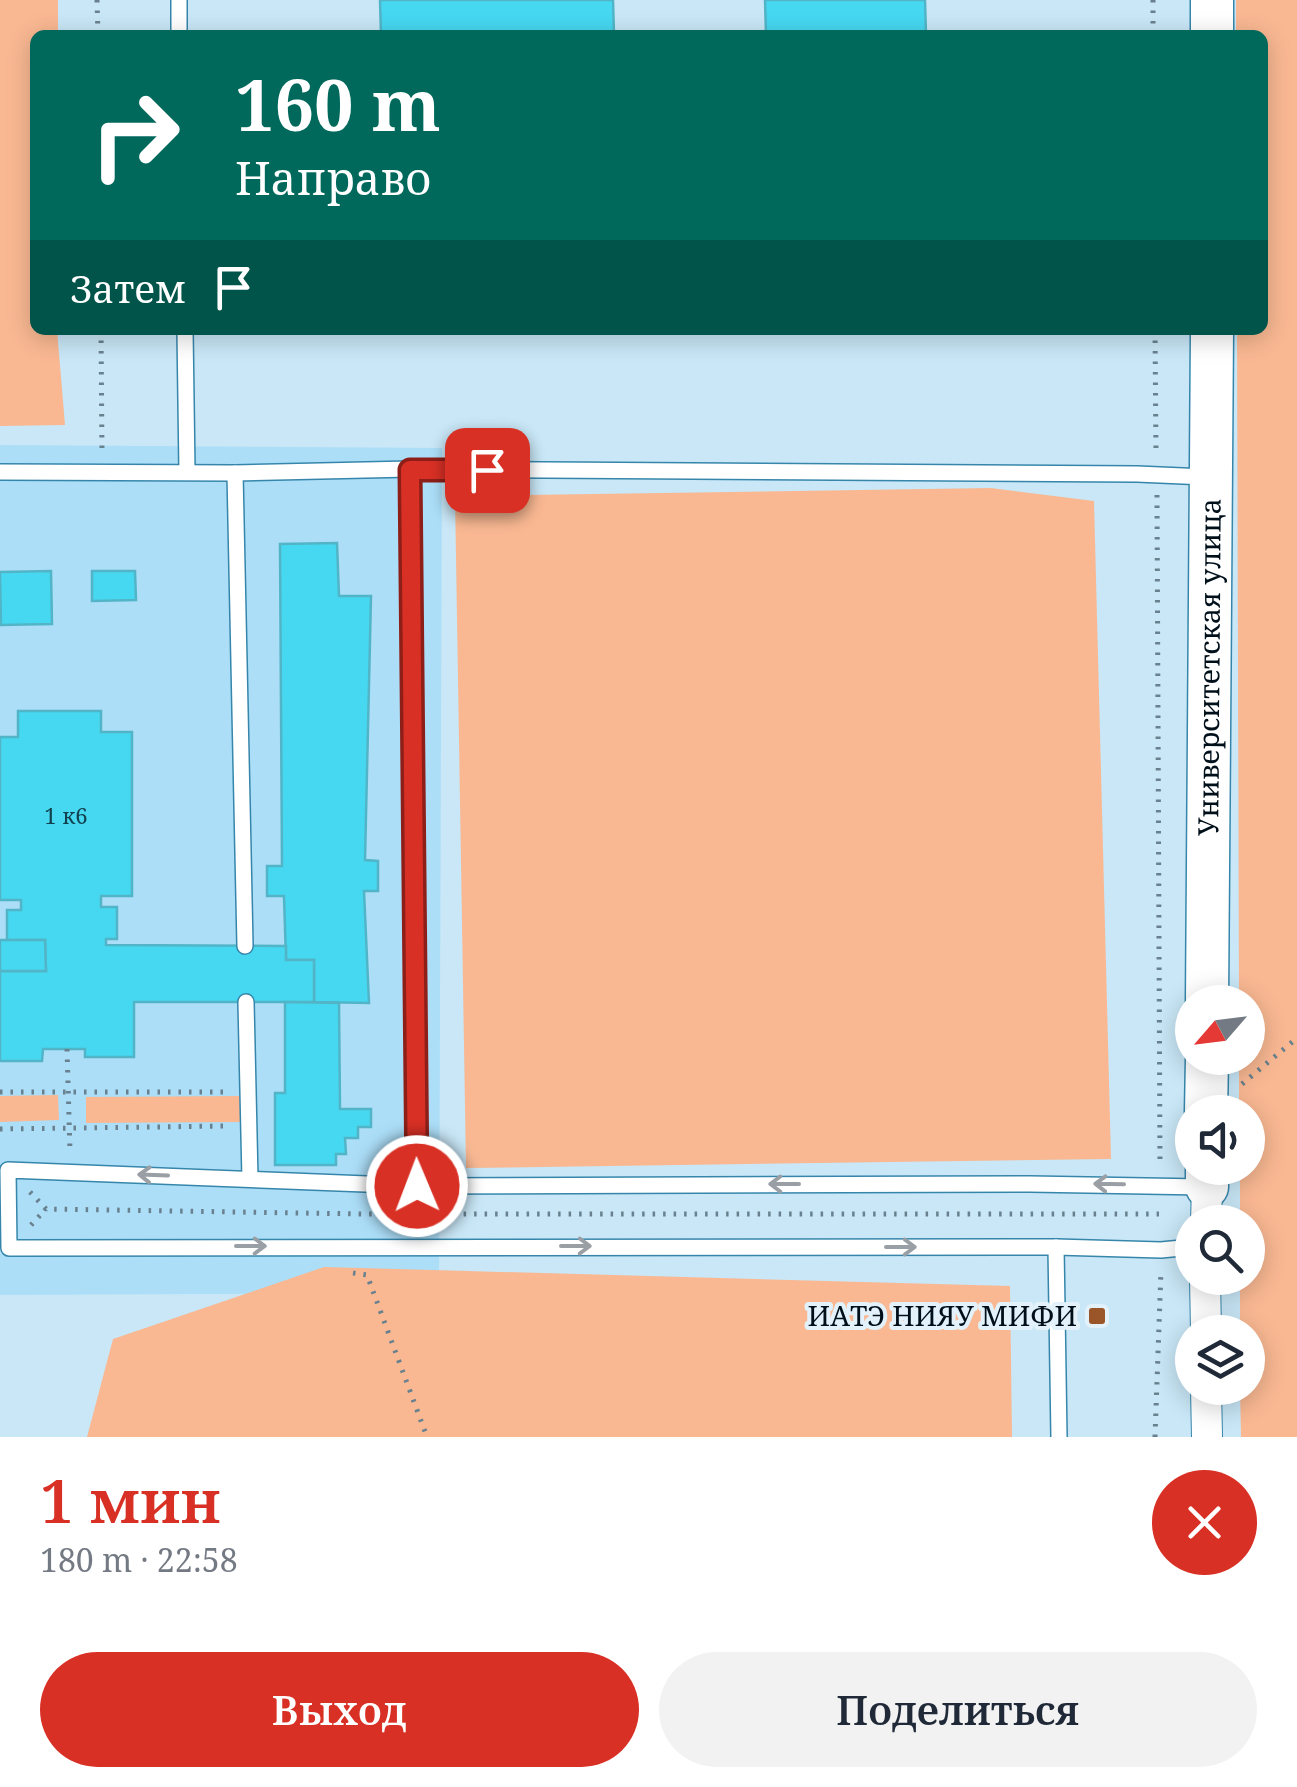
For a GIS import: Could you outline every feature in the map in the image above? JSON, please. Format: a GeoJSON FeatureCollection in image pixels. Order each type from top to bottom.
{"type":"FeatureCollection","features":[{"type":"Feature","properties":{"kind":"street"},"geometry":{"type":"LineString","coordinates":[[1212,0],[1212,30]]}},
{"type":"Feature","properties":{"kind":"street","name":"Университетская улица"},"geometry":{"type":"LineString","coordinates":[[1207,985],[1212,335]]}},
{"type":"Feature","properties":{"kind":"street"},"geometry":{"type":"LineString","coordinates":[[1206,1405],[1206,1437]]}},
{"type":"Feature","properties":{"kind":"lane"},"geometry":{"type":"LineString","coordinates":[[178,0],[179,30]]}},
{"type":"Feature","properties":{"kind":"lane"},"geometry":{"type":"LineString","coordinates":[[185,335],[187,472]]}},
{"type":"Feature","properties":{"kind":"lane"},"geometry":{"type":"LineString","coordinates":[[0,472],[410,470],[1212,477]]}},
{"type":"Feature","properties":{"kind":"lane"},"geometry":{"type":"LineString","coordinates":[[410,470],[417,1186]]}},
{"type":"Feature","properties":{"kind":"lane"},"geometry":{"type":"LineString","coordinates":[[235,472],[245,946]]}},
{"type":"Feature","properties":{"kind":"lane"},"geometry":{"type":"LineString","coordinates":[[246,1002],[250,1179]]}},
{"type":"Feature","properties":{"kind":"lane"},"geometry":{"type":"LineString","coordinates":[[1175,1249],[9,1248],[8,1170],[417,1186],[1160,1185],[1206,1192]]}},
{"type":"Feature","properties":{"kind":"lane"},"geometry":{"type":"LineString","coordinates":[[1056,1246],[1059,1437]]}},
{"type":"Feature","properties":{"kind":"path"},"geometry":{"type":"LineString","coordinates":[[97,0],[98,30]]}},
{"type":"Feature","properties":{"kind":"path"},"geometry":{"type":"LineString","coordinates":[[1153,0],[1153,30]]}},
{"type":"Feature","properties":{"kind":"path"},"geometry":{"type":"LineString","coordinates":[[101,335],[102,472]]}},
{"type":"Feature","properties":{"kind":"path"},"geometry":{"type":"LineString","coordinates":[[46,1209],[364,1214],[1159,1214],[1156,335]]}},
{"type":"Feature","properties":{"kind":"path"},"geometry":{"type":"LineString","coordinates":[[1228,1095],[1297,1038]]}},
{"type":"Feature","properties":{"kind":"path"},"geometry":{"type":"LineString","coordinates":[[68,1049],[71,1172]]}},
{"type":"Feature","properties":{"kind":"path"},"geometry":{"type":"LineString","coordinates":[[0,1092],[248,1092]]}},
{"type":"Feature","properties":{"kind":"path"},"geometry":{"type":"LineString","coordinates":[[0,1129],[248,1126]]}},
{"type":"Feature","properties":{"kind":"path"},"geometry":{"type":"LineString","coordinates":[[1155,1437],[1161,1250]]}},
{"type":"Feature","properties":{"kind":"path"},"geometry":{"type":"LineString","coordinates":[[348,1272],[367,1275],[427,1437]]}},
{"type":"Feature","properties":{"kind":"shaded area"},"geometry":{"type":"Polygon","coordinates":[[[0,0],[58,0],[58,30],[30,30],[30,335],[57,335],[65,425],[0,426],[0,0]]]}},
{"type":"Feature","properties":{"kind":"shaded area"},"geometry":{"type":"Polygon","coordinates":[[[1236,0],[1297,0],[1297,1437],[1241,1437],[1240,1405],[1265,1405],[1265,1315],[1240,1315],[1240,1295],[1265,1295],[1265,1205],[1240,1205],[1240,1185],[1265,1185],[1265,1095],[1239,1095],[1239,1075],[1265,1075],[1265,985],[1239,985],[1237,335],[1268,335],[1268,30],[1236,30],[1236,0]]]}},
{"type":"Feature","properties":{"kind":"shaded area"},"geometry":{"type":"Polygon","coordinates":[[[0,445],[442,448],[439,1293],[0,1295],[0,445]]]}},
{"type":"Feature","properties":{"kind":"shaded area"},"geometry":{"type":"Polygon","coordinates":[[[991,488],[1094,501],[1111,1159],[466,1168],[455,496],[991,488]]]}},
{"type":"Feature","properties":{"kind":"shaded area"},"geometry":{"type":"Polygon","coordinates":[[[58,1095],[59,1120],[0,1122],[0,1096],[58,1095]]]}},
{"type":"Feature","properties":{"kind":"shaded area"},"geometry":{"type":"Polygon","coordinates":[[[240,1096],[240,1122],[86,1123],[86,1097],[240,1096]]]}},
{"type":"Feature","properties":{"kind":"shaded area"},"geometry":{"type":"Polygon","coordinates":[[[324,1267],[1010,1286],[1012,1437],[87,1437],[113,1339],[324,1267]]]}},
{"type":"Feature","properties":{"kind":"building"},"geometry":{"type":"Polygon","coordinates":[[[380,0],[613,0],[614,30],[381,30],[380,0]]]}},
{"type":"Feature","properties":{"kind":"building"},"geometry":{"type":"Polygon","coordinates":[[[765,0],[925,0],[926,30],[766,30],[765,0]]]}},
{"type":"Feature","properties":{"kind":"building"},"geometry":{"type":"Polygon","coordinates":[[[337,543],[339,596],[371,596],[365,860],[378,861],[378,891],[364,891],[369,1003],[314,1002],[314,960],[286,960],[284,896],[267,896],[267,866],[282,866],[280,544],[337,543]]]}},
{"type":"Feature","properties":{"kind":"building"},"geometry":{"type":"Polygon","coordinates":[[[51,571],[52,624],[1,625],[0,572],[51,571]]]}},
{"type":"Feature","properties":{"kind":"building"},"geometry":{"type":"Polygon","coordinates":[[[92,571],[135,571],[136,600],[92,601],[92,571]]]}},
{"type":"Feature","properties":{"kind":"building"},"geometry":{"type":"Polygon","coordinates":[[[18,711],[101,711],[101,732],[132,732],[132,896],[101,896],[101,907],[117,907],[117,939],[106,939],[106,945],[286,946],[286,960],[314,960],[314,1002],[134,1002],[134,1057],[85,1057],[85,1049],[43,1049],[42,1061],[0,1061],[0,971],[46,971],[45,940],[7,940],[7,910],[21,910],[21,900],[0,900],[0,737],[18,737],[18,711]]]}},
{"type":"Feature","properties":{"kind":"building"},"geometry":{"type":"Polygon","coordinates":[[[0,940],[45,940],[46,971],[0,971],[0,940]]]}},
{"type":"Feature","properties":{"kind":"building"},"geometry":{"type":"Polygon","coordinates":[[[285,1002],[339,1003],[340,1109],[371,1109],[371,1127],[358,1127],[358,1138],[345,1138],[346,1154],[336,1154],[336,1165],[275,1165],[275,1093],[285,1093],[285,1002]]]}},
{"type":"Feature","properties":{"kind":"place","name":"ИАТЭ НИЯУ МИФИ"},"geometry":{"type":"Point","coordinates":[1097,1316]}},
{"type":"Feature","properties":{"kind":"route"},"geometry":{"type":"LineString","coordinates":[[417,1186],[410,470],[487,470]]}}]}
